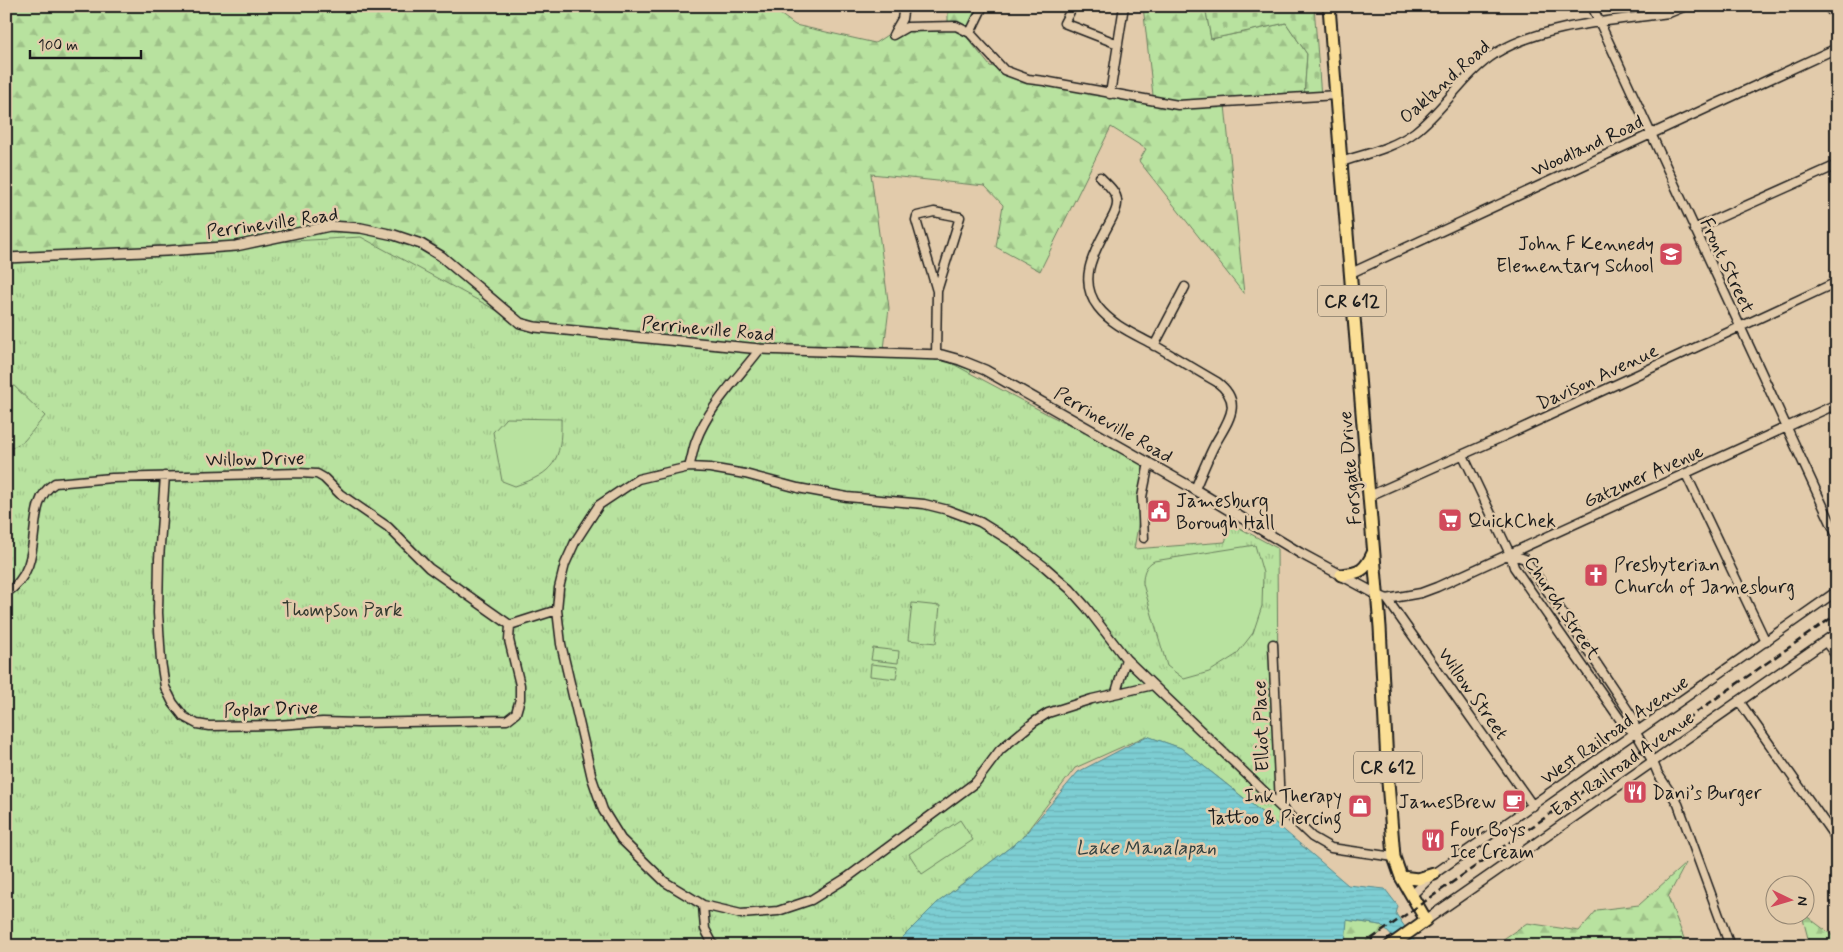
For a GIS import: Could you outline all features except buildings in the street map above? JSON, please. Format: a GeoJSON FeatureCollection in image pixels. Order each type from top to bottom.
{"type":"FeatureCollection","features":[{"type":"Feature","properties":{"kind":"main road","name":"Forsgate Drive"},"geometry":{"type":"LineString","coordinates":[[1329,6],[1374,552],[1383,597],[1394,857],[1401,877],[1426,920]]}},
{"type":"Feature","properties":{"kind":"main road"},"geometry":{"type":"LineString","coordinates":[[1341,575],[1360,571],[1367,566],[1374,552]]}},
{"type":"Feature","properties":{"kind":"main road"},"geometry":{"type":"LineString","coordinates":[[1401,877],[1418,878],[1434,874]]}},
{"type":"Feature","properties":{"kind":"main road"},"geometry":{"type":"LineString","coordinates":[[1392,944],[1426,920]]}},
{"type":"Feature","properties":{"kind":"street"},"geometry":{"type":"LineString","coordinates":[[904,6],[902,19],[893,35],[907,27],[956,26],[970,33],[1004,70],[1028,79],[1044,80],[1110,94],[1178,105],[1337,94]]}},
{"type":"Feature","properties":{"kind":"street"},"geometry":{"type":"LineString","coordinates":[[970,33],[983,6]]}},
{"type":"Feature","properties":{"kind":"street"},"geometry":{"type":"LineString","coordinates":[[1074,6],[1064,24],[1118,44]]}},
{"type":"Feature","properties":{"kind":"street"},"geometry":{"type":"LineString","coordinates":[[1110,94],[1124,6]]}},
{"type":"Feature","properties":{"kind":"street","name":"Front Street"},"geometry":{"type":"LineString","coordinates":[[1592,6],[1837,536]]}},
{"type":"Feature","properties":{"kind":"street","name":"Oakland Road"},"geometry":{"type":"LineString","coordinates":[[1341,162],[1393,144],[1414,133],[1444,105],[1468,77],[1495,54],[1520,41],[1548,31],[1669,13],[1686,6]]}},
{"type":"Feature","properties":{"kind":"street"},"geometry":{"type":"LineString","coordinates":[[1827,6],[1837,16]]}},
{"type":"Feature","properties":{"kind":"street","name":"Woodland Road"},"geometry":{"type":"LineString","coordinates":[[1351,273],[1837,48]]}},
{"type":"Feature","properties":{"kind":"street"},"geometry":{"type":"LineString","coordinates":[[1694,230],[1837,164]]}},
{"type":"Feature","properties":{"kind":"street"},"geometry":{"type":"LineString","coordinates":[[1100,176],[1112,190],[1118,201],[1116,211],[1092,258],[1088,284],[1091,295],[1098,306],[1116,324],[1216,382],[1225,388],[1231,400],[1232,413],[1195,489]]}},
{"type":"Feature","properties":{"kind":"street"},"geometry":{"type":"LineString","coordinates":[[936,355],[937,291],[960,217],[934,212],[917,216],[916,220],[937,291]]}},
{"type":"Feature","properties":{"kind":"street","name":"Perrineville Road"},"geometry":{"type":"LineString","coordinates":[[6,258],[166,251],[226,246],[330,226],[361,228],[394,235],[421,244],[441,256],[520,323],[556,330],[760,350],[936,355],[960,360],[986,370],[1195,489],[1300,553],[1383,597]]}},
{"type":"Feature","properties":{"kind":"street","name":"Davison Avenue"},"geometry":{"type":"LineString","coordinates":[[1369,496],[1463,455],[1837,282]]}},
{"type":"Feature","properties":{"kind":"street"},"geometry":{"type":"LineString","coordinates":[[1154,346],[1185,287]]}},
{"type":"Feature","properties":{"kind":"street"},"geometry":{"type":"LineString","coordinates":[[689,467],[696,440],[705,422],[721,398],[760,350]]}},
{"type":"Feature","properties":{"kind":"street","name":"Gatzmer Avenue"},"geometry":{"type":"LineString","coordinates":[[1383,597],[1428,591],[1837,404]]}},
{"type":"Feature","properties":{"kind":"street"},"geometry":{"type":"LineString","coordinates":[[1463,455],[1510,554]]}},
{"type":"Feature","properties":{"kind":"street"},"geometry":{"type":"LineString","coordinates":[[1144,538],[1142,497],[1149,463]]}},
{"type":"Feature","properties":{"kind":"street"},"geometry":{"type":"LineString","coordinates":[[1153,685],[1116,692],[1048,713],[1000,750],[976,782],[848,877],[811,900],[778,911],[741,914],[703,905],[665,882],[621,838],[603,810],[592,778],[561,644],[557,610],[559,588],[565,564],[575,542],[599,505],[638,479],[689,467],[710,468],[745,474],[798,488],[848,497],[924,504],[948,510],[980,522],[1022,549],[1070,589],[1086,606],[1138,672],[1153,685],[1312,837],[1331,848],[1394,857]]}},
{"type":"Feature","properties":{"kind":"street","name":"Willow Drive"},"geometry":{"type":"LineString","coordinates":[[6,593],[20,580],[28,567],[34,546],[38,502],[48,487],[55,483],[93,478],[262,473],[317,474],[324,478],[340,494],[388,527],[428,568],[510,625]]}},
{"type":"Feature","properties":{"kind":"street"},"geometry":{"type":"LineString","coordinates":[[1686,474],[1766,642]]}},
{"type":"Feature","properties":{"kind":"street","name":"Poplar Drive"},"geometry":{"type":"LineString","coordinates":[[165,476],[159,559],[158,613],[161,661],[166,687],[173,704],[190,721],[208,726],[322,722],[507,720],[516,713],[520,699],[520,686],[509,640],[510,625]]}},
{"type":"Feature","properties":{"kind":"street","name":"Church Street"},"geometry":{"type":"LineString","coordinates":[[1510,554],[1514,567],[1624,725],[1636,733]]}},
{"type":"Feature","properties":{"kind":"street","name":"Church Street"},"geometry":{"type":"LineString","coordinates":[[1510,554],[1525,559],[1633,718],[1636,733],[1658,774],[1678,804],[1730,946]]}},
{"type":"Feature","properties":{"kind":"street","name":"West Railroad Avenue"},"geometry":{"type":"LineString","coordinates":[[1412,895],[1434,874],[1837,592]]}},
{"type":"Feature","properties":{"kind":"street","name":"Willow Street"},"geometry":{"type":"LineString","coordinates":[[1383,597],[1533,806]]}},
{"type":"Feature","properties":{"kind":"street"},"geometry":{"type":"LineString","coordinates":[[510,625],[557,610]]}},
{"type":"Feature","properties":{"kind":"street","name":"East Railroad Avenue"},"geometry":{"type":"LineString","coordinates":[[1426,920],[1837,633]]}},
{"type":"Feature","properties":{"kind":"street"},"geometry":{"type":"LineString","coordinates":[[1825,641],[1837,657]]}},
{"type":"Feature","properties":{"kind":"street","name":"Elliot Place"},"geometry":{"type":"LineString","coordinates":[[1273,644],[1280,806]]}},
{"type":"Feature","properties":{"kind":"street"},"geometry":{"type":"LineString","coordinates":[[1116,692],[1126,659]]}},
{"type":"Feature","properties":{"kind":"street"},"geometry":{"type":"LineString","coordinates":[[1739,701],[1837,840]]}},
{"type":"Feature","properties":{"kind":"street"},"geometry":{"type":"LineString","coordinates":[[703,905],[705,929],[714,946]]}},
{"type":"Feature","properties":{"kind":"green space"},"geometry":{"type":"Polygon","coordinates":[[[6,6],[769,6],[795,25],[875,43],[898,28],[948,28],[948,6],[980,6],[965,35],[990,66],[1154,104],[1143,6],[1205,6],[1211,39],[1286,23],[1307,54],[1304,98],[1225,105],[1244,294],[1139,161],[1146,149],[1111,127],[1040,271],[996,247],[1003,205],[985,186],[871,174],[889,308],[883,357],[947,362],[971,370],[959,402],[6,946],[6,6]]]}},
{"type":"Feature","properties":{"kind":"green space"},"geometry":{"type":"Polygon","coordinates":[[[1205,6],[1314,6],[1321,97],[1304,98],[1307,54],[1286,23],[1211,39],[1205,6]]]}},
{"type":"Feature","properties":{"kind":"green space","name":"Thompson Park"},"geometry":{"type":"Polygon","coordinates":[[[361,237],[520,323],[760,349],[936,355],[1051,416],[1149,463],[1134,549],[1225,542],[1232,524],[1277,548],[1279,826],[1181,748],[1146,736],[1075,768],[1021,839],[937,903],[894,946],[6,946],[6,258],[361,237]]]}},
{"type":"Feature","properties":{"kind":"green space"},"geometry":{"type":"Polygon","coordinates":[[[6,378],[45,416],[24,441],[6,451],[6,378]]]}},
{"type":"Feature","properties":{"kind":"green space"},"geometry":{"type":"Polygon","coordinates":[[[506,418],[561,419],[560,445],[553,463],[539,476],[515,486],[502,481],[493,432],[506,418]]]}},
{"type":"Feature","properties":{"kind":"green space"},"geometry":{"type":"Polygon","coordinates":[[[1255,545],[1263,573],[1262,606],[1253,633],[1236,655],[1209,672],[1184,679],[1167,666],[1143,584],[1145,570],[1154,561],[1255,545]]]}},
{"type":"Feature","properties":{"kind":"green space"},"geometry":{"type":"Polygon","coordinates":[[[912,603],[940,606],[936,643],[908,640],[912,603]]]}},
{"type":"Feature","properties":{"kind":"green space"},"geometry":{"type":"Polygon","coordinates":[[[873,648],[899,651],[898,663],[871,660],[873,648]]]}},
{"type":"Feature","properties":{"kind":"green space"},"geometry":{"type":"Polygon","coordinates":[[[871,664],[898,667],[896,679],[870,676],[871,664]]]}},
{"type":"Feature","properties":{"kind":"green space"},"geometry":{"type":"Polygon","coordinates":[[[960,820],[973,840],[922,874],[909,854],[960,820]]]}},
{"type":"Feature","properties":{"kind":"green space"},"geometry":{"type":"Polygon","coordinates":[[[1686,863],[1668,897],[1687,946],[1506,946],[1502,940],[1527,923],[1579,931],[1597,910],[1639,905],[1686,863]]]}},
{"type":"Feature","properties":{"kind":"green space"},"geometry":{"type":"Polygon","coordinates":[[[1346,920],[1381,925],[1385,929],[1365,946],[1341,946],[1345,943],[1346,920]]]}},
{"type":"Feature","properties":{"kind":"green space"},"geometry":{"type":"Polygon","coordinates":[[[1816,923],[1837,939],[1837,946],[1810,946],[1804,924],[1816,923]]]}},
{"type":"Feature","properties":{"kind":"water","name":"Lake Manalapan"},"geometry":{"type":"Polygon","coordinates":[[[1147,736],[1181,748],[1279,826],[1348,885],[1385,889],[1398,906],[1396,914],[1418,946],[1401,946],[1381,925],[1347,920],[1345,943],[1341,946],[894,946],[937,903],[1021,839],[1078,772],[1147,736]]]}},
{"type":"Feature","properties":{"kind":"railway"},"geometry":{"type":"LineString","coordinates":[[1361,946],[1837,614]]}},
{"type":"Feature","properties":{"kind":"place","name":"John F Kennedy Elementary School"},"geometry":{"type":"Point","coordinates":[1671,254]}},
{"type":"Feature","properties":{"kind":"place","name":"Jamesburg Borough Hall"},"geometry":{"type":"Point","coordinates":[1159,511]}},
{"type":"Feature","properties":{"kind":"place","name":"QuickChek"},"geometry":{"type":"Point","coordinates":[1450,520]}},
{"type":"Feature","properties":{"kind":"place","name":"Presbyterian Church of Jamesburg"},"geometry":{"type":"Point","coordinates":[1596,575]}},
{"type":"Feature","properties":{"kind":"place","name":"Dani’s Burger"},"geometry":{"type":"Point","coordinates":[1635,792]}},
{"type":"Feature","properties":{"kind":"place","name":"JamesBrew"},"geometry":{"type":"Point","coordinates":[1514,801]}},
{"type":"Feature","properties":{"kind":"place","name":"Ink Therapy Tattoo & Piercing"},"geometry":{"type":"Point","coordinates":[1360,806]}},
{"type":"Feature","properties":{"kind":"place","name":"Four Boys Ice Cream"},"geometry":{"type":"Point","coordinates":[1433,840]}}]}
